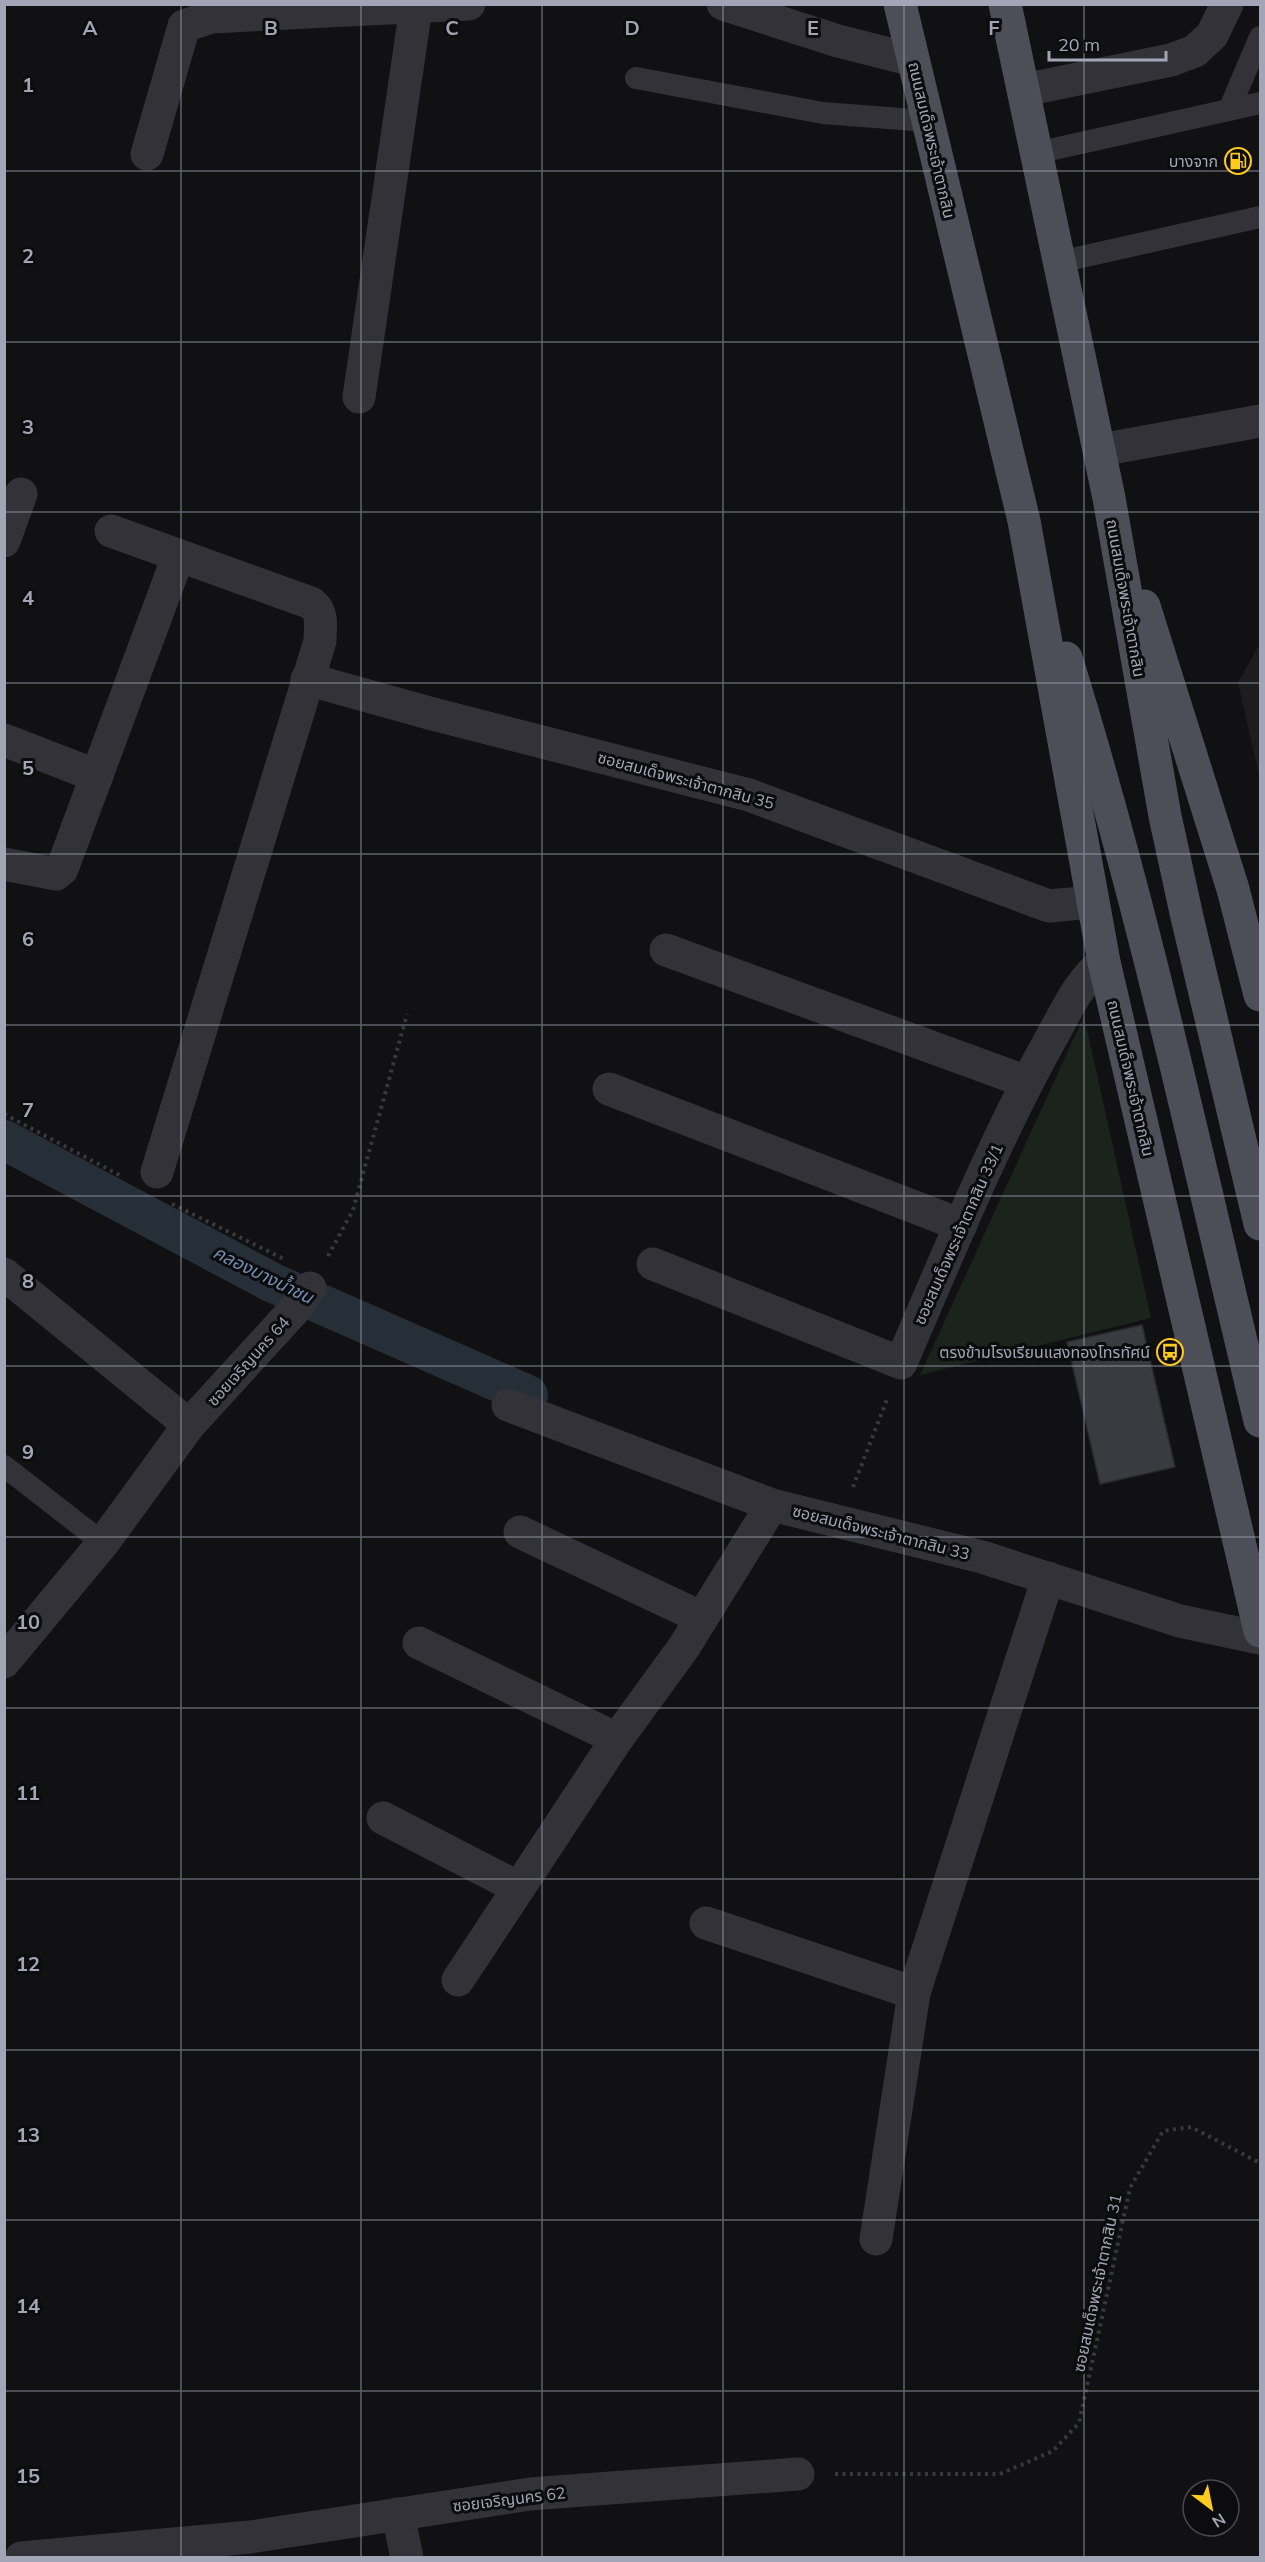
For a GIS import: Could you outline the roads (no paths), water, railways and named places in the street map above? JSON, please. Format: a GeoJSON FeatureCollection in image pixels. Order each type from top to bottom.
{"type":"FeatureCollection","features":[{"type":"Feature","properties":{"kind":"main road","name":"ถนนสมเด็จพระเจ้าตากสิน"},"geometry":{"type":"LineString","coordinates":[[900,4],[1024,521],[1118,835],[1260,1421]]}},
{"type":"Feature","properties":{"kind":"main road","name":"ถนนสมเด็จพระเจ้าตากสิน"},"geometry":{"type":"LineString","coordinates":[[1005,4],[1100,450],[1168,828],[1260,1224]]}},
{"type":"Feature","properties":{"kind":"main road","name":"ถนนสมเด็จพระเจ้าตากสิน"},"geometry":{"type":"LineString","coordinates":[[1109,498],[1194,757],[1233,890],[1260,995]]}},
{"type":"Feature","properties":{"kind":"main road","name":"ถนนสมเด็จพระเจ้าตากสิน"},"geometry":{"type":"LineString","coordinates":[[1024,521],[1104,962],[1260,1630]]}},
{"type":"Feature","properties":{"kind":"street"},"geometry":{"type":"LineString","coordinates":[[147,154],[184,26],[211,17],[469,4]]}},
{"type":"Feature","properties":{"kind":"street"},"geometry":{"type":"LineString","coordinates":[[723,4],[838,41],[913,60]]}},
{"type":"Feature","properties":{"kind":"street"},"geometry":{"type":"LineString","coordinates":[[1024,90],[1171,60],[1195,51],[1212,35],[1227,4]]}},
{"type":"Feature","properties":{"kind":"street"},"geometry":{"type":"LineString","coordinates":[[359,397],[416,7]]}},
{"type":"Feature","properties":{"kind":"street"},"geometry":{"type":"LineString","coordinates":[[1100,450],[1260,421]]}},
{"type":"Feature","properties":{"kind":"street"},"geometry":{"type":"LineString","coordinates":[[4,541],[21,494]]}},
{"type":"Feature","properties":{"kind":"street"},"geometry":{"type":"LineString","coordinates":[[111,531],[311,603],[318,608],[320,641],[157,1172]]}},
{"type":"Feature","properties":{"kind":"street"},"geometry":{"type":"LineString","coordinates":[[4,864],[47,874],[60,872],[178,557]]}},
{"type":"Feature","properties":{"kind":"street","name":"ซอยสมเด็จพระเจ้าตากสิน 35"},"geometry":{"type":"LineString","coordinates":[[308,679],[441,716],[749,795],[1049,906],[1092,902]]}},
{"type":"Feature","properties":{"kind":"street"},"geometry":{"type":"LineString","coordinates":[[4,740],[97,777]]}},
{"type":"Feature","properties":{"kind":"street"},"geometry":{"type":"LineString","coordinates":[[666,950],[1027,1083]]}},
{"type":"Feature","properties":{"kind":"street","name":"ซอยสมเด็จพระเจ้าตากสิน 33/1"},"geometry":{"type":"LineString","coordinates":[[653,1264],[902,1363],[961,1225],[1027,1083],[1087,975],[1104,962]]}},
{"type":"Feature","properties":{"kind":"street"},"geometry":{"type":"LineString","coordinates":[[609,1089],[961,1225]]}},
{"type":"Feature","properties":{"kind":"street"},"geometry":{"type":"LineString","coordinates":[[4,1274],[189,1425]]}},
{"type":"Feature","properties":{"kind":"street","name":"ซอยเจริญนคร 64"},"geometry":{"type":"LineString","coordinates":[[4,1662],[103,1543],[189,1425],[302,1298]]}},
{"type":"Feature","properties":{"kind":"street","name":"ซอยสมเด็จพระเจ้าตากสิน 33"},"geometry":{"type":"LineString","coordinates":[[508,1405],[772,1505],[982,1557],[1180,1621],[1260,1638]]}},
{"type":"Feature","properties":{"kind":"street"},"geometry":{"type":"LineString","coordinates":[[458,1980],[617,1739],[684,1647],[700,1617],[772,1505]]}},
{"type":"Feature","properties":{"kind":"street"},"geometry":{"type":"LineString","coordinates":[[520,1532],[700,1617]]}},
{"type":"Feature","properties":{"kind":"street"},"geometry":{"type":"LineString","coordinates":[[876,2239],[914,1993],[1048,1578]]}},
{"type":"Feature","properties":{"kind":"street"},"geometry":{"type":"LineString","coordinates":[[419,1643],[617,1739]]}},
{"type":"Feature","properties":{"kind":"street"},"geometry":{"type":"LineString","coordinates":[[383,1818],[519,1888]]}},
{"type":"Feature","properties":{"kind":"street"},"geometry":{"type":"LineString","coordinates":[[706,1923],[914,1993]]}},
{"type":"Feature","properties":{"kind":"street","name":"ซอยเจริญนคร 62"},"geometry":{"type":"LineString","coordinates":[[21,2558],[250,2537],[530,2494],[798,2474]]}},
{"type":"Feature","properties":{"kind":"street"},"geometry":{"type":"LineString","coordinates":[[398,2514],[407,2558]]}},
{"type":"Feature","properties":{"kind":"lane"},"geometry":{"type":"LineString","coordinates":[[1229,110],[1260,37]]}},
{"type":"Feature","properties":{"kind":"lane"},"geometry":{"type":"LineString","coordinates":[[636,78],[823,113],[927,121]]}},
{"type":"Feature","properties":{"kind":"lane"},"geometry":{"type":"LineString","coordinates":[[1036,153],[1260,103]]}},
{"type":"Feature","properties":{"kind":"lane"},"geometry":{"type":"LineString","coordinates":[[1059,262],[1260,218]]}},
{"type":"Feature","properties":{"kind":"lane"},"geometry":{"type":"LineString","coordinates":[[4,1466],[103,1543]]}},
{"type":"Feature","properties":{"kind":"waterway","name":"คลองบางน้ำชน"},"geometry":{"type":"LineString","coordinates":[[4,1140],[273,1283],[528,1395]]}},
{"type":"Feature","properties":{"kind":"place","name":"บางจาก"},"geometry":{"type":"Point","coordinates":[1238,161]}},
{"type":"Feature","properties":{"kind":"place","name":"ตรงข้ามโรงเรียนแสงทองโทรทัศน์"},"geometry":{"type":"Point","coordinates":[1170,1352]}}]}
